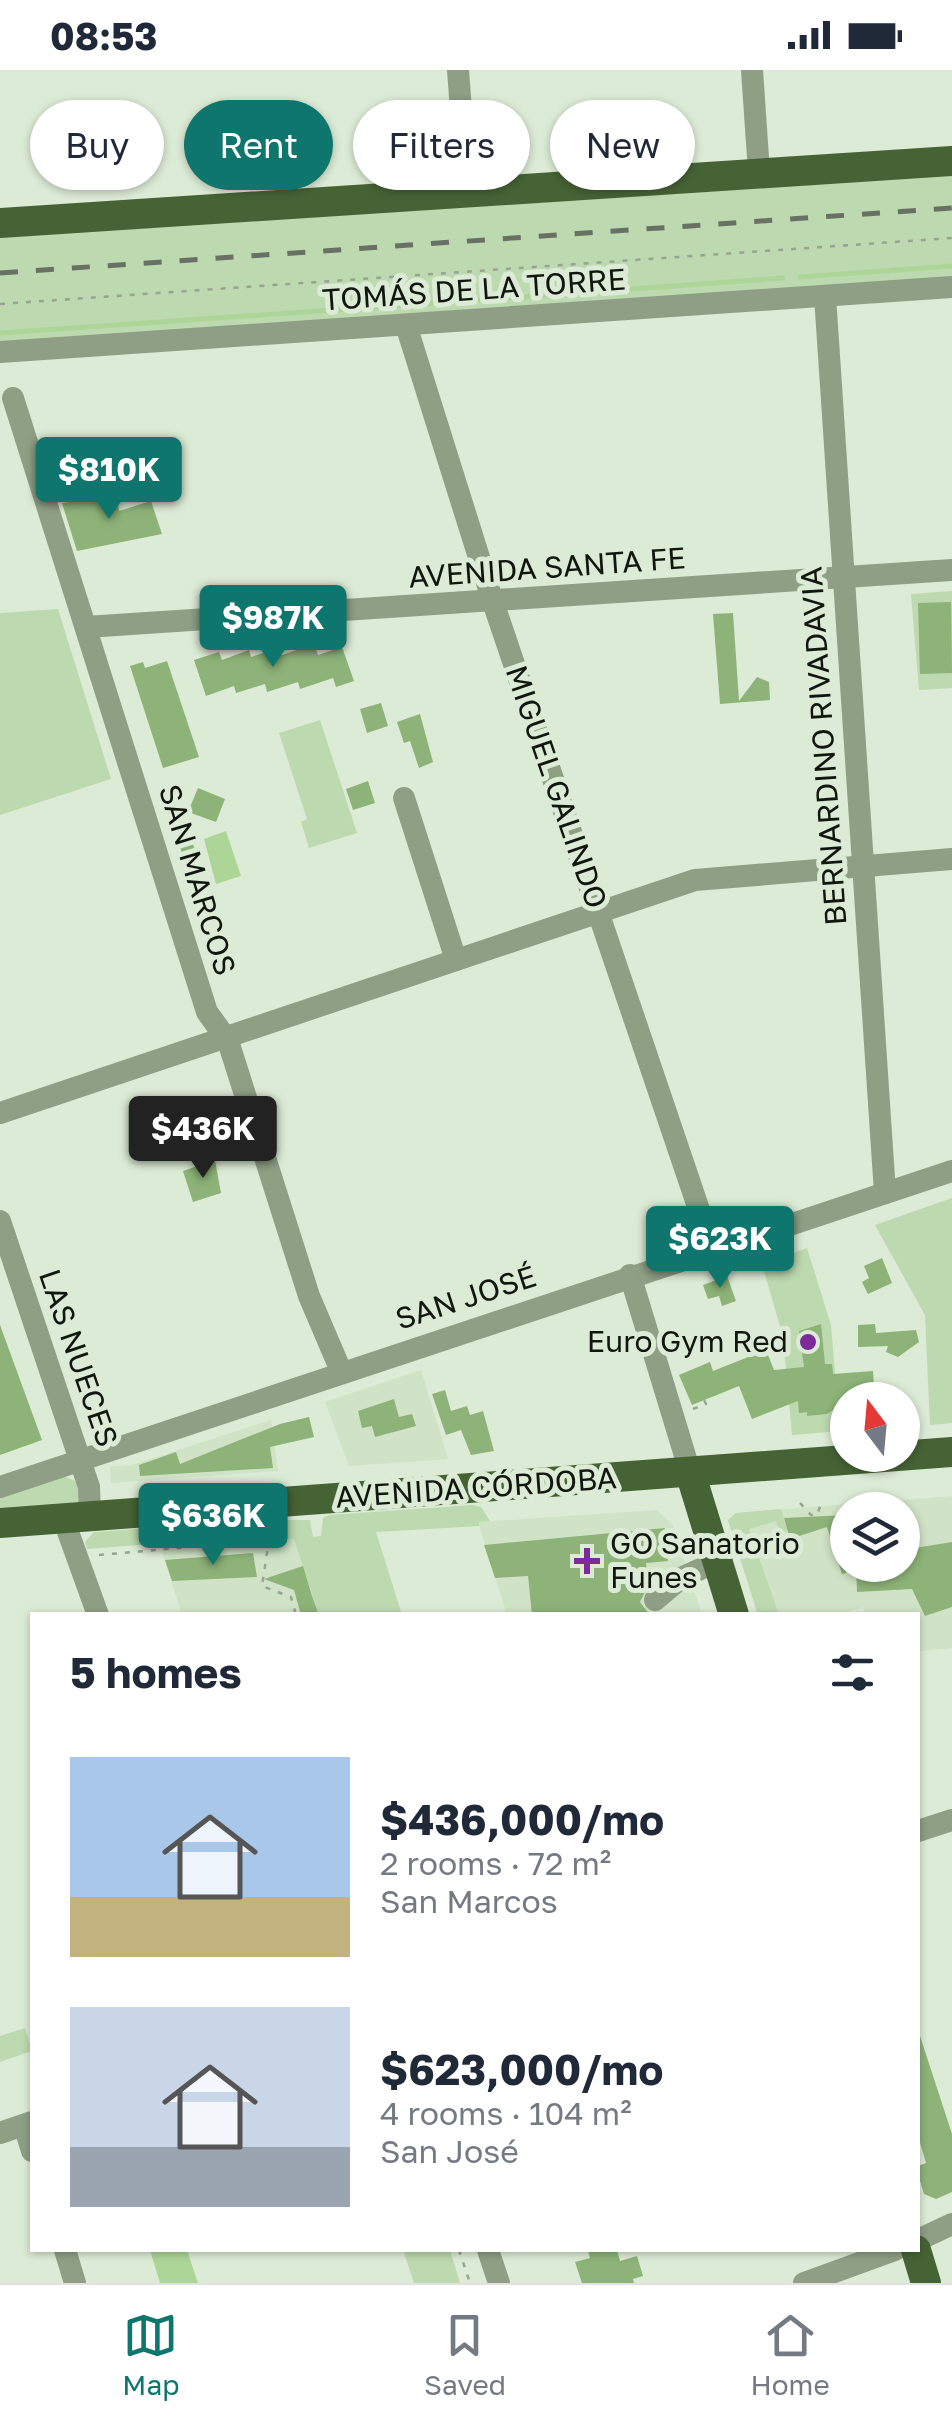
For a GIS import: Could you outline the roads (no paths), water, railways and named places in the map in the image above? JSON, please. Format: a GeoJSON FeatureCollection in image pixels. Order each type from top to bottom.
{"type":"FeatureCollection","features":[{"type":"Feature","properties":{"kind":"main road"},"geometry":{"type":"LineString","coordinates":[[0,223],[952,161]]}},
{"type":"Feature","properties":{"kind":"main road","name":"AVENIDA CÓRDOBA"},"geometry":{"type":"LineString","coordinates":[[0,1523],[952,1452]]}},
{"type":"Feature","properties":{"kind":"main road"},"geometry":{"type":"LineString","coordinates":[[690,1472],[733,1612]]}},
{"type":"Feature","properties":{"kind":"main road"},"geometry":{"type":"LineString","coordinates":[[917,2252],[926,2283]]}},
{"type":"Feature","properties":{"kind":"street"},"geometry":{"type":"LineString","coordinates":[[458,70],[467,192]]}},
{"type":"Feature","properties":{"kind":"street"},"geometry":{"type":"LineString","coordinates":[[752,70],[759,172]]}},
{"type":"Feature","properties":{"kind":"street","name":"TOMÁS DE LA TORRE"},"geometry":{"type":"LineString","coordinates":[[0,352],[952,287]]}},
{"type":"Feature","properties":{"kind":"street","name":"BERNARDINO RIVADAVIA"},"geometry":{"type":"LineString","coordinates":[[825,296],[885,1193]]}},
{"type":"Feature","properties":{"kind":"street","name":"MIGUEL GALINDO"},"geometry":{"type":"LineString","coordinates":[[406,325],[493,602],[712,1248]]}},
{"type":"Feature","properties":{"kind":"street","name":"SAN MARCOS"},"geometry":{"type":"LineString","coordinates":[[13,398],[206,1012],[222,1038],[228,1040],[309,1296],[340,1371]]}},
{"type":"Feature","properties":{"kind":"street","name":"AVENIDA SANTA FE"},"geometry":{"type":"LineString","coordinates":[[86,627],[952,570]]}},
{"type":"Feature","properties":{"kind":"street"},"geometry":{"type":"LineString","coordinates":[[404,798],[456,960]]}},
{"type":"Feature","properties":{"kind":"street"},"geometry":{"type":"LineString","coordinates":[[0,1112],[695,880],[952,859]]}},
{"type":"Feature","properties":{"kind":"street","name":"SAN JOSÉ"},"geometry":{"type":"LineString","coordinates":[[0,1487],[340,1371],[952,1172]]}},
{"type":"Feature","properties":{"kind":"street","name":"LAS NUECES"},"geometry":{"type":"LineString","coordinates":[[0,1221],[90,1487],[77,1517],[78,1557],[97,1612]]}},
{"type":"Feature","properties":{"kind":"street"},"geometry":{"type":"LineString","coordinates":[[630,1276],[690,1472]]}},
{"type":"Feature","properties":{"kind":"street"},"geometry":{"type":"LineString","coordinates":[[655,1600],[681,1578],[718,1561]]}},
{"type":"Feature","properties":{"kind":"street"},"geometry":{"type":"LineString","coordinates":[[920,1830],[952,1820]]}},
{"type":"Feature","properties":{"kind":"street"},"geometry":{"type":"LineString","coordinates":[[0,2133],[28,2123]]}},
{"type":"Feature","properties":{"kind":"street"},"geometry":{"type":"LineString","coordinates":[[920,2239],[952,2224]]}},
{"type":"Feature","properties":{"kind":"street"},"geometry":{"type":"LineString","coordinates":[[65,2252],[75,2283]]}},
{"type":"Feature","properties":{"kind":"street"},"geometry":{"type":"LineString","coordinates":[[489,2252],[500,2283]]}},
{"type":"Feature","properties":{"kind":"street"},"geometry":{"type":"LineString","coordinates":[[804,2283],[889,2252]]}},
{"type":"Feature","properties":{"kind":"waterway"},"geometry":{"type":"LineString","coordinates":[[800,277],[952,266]]}},
{"type":"Feature","properties":{"kind":"waterway"},"geometry":{"type":"LineString","coordinates":[[480,300],[783,278]]}},
{"type":"Feature","properties":{"kind":"waterway"},"geometry":{"type":"LineString","coordinates":[[0,333],[462,301]]}},
{"type":"Feature","properties":{"kind":"railway"},"geometry":{"type":"LineString","coordinates":[[0,273],[952,208]]}},
{"type":"Feature","properties":{"kind":"place","name":"Euro Gym Red"},"geometry":{"type":"Point","coordinates":[808,1342]}},
{"type":"Feature","properties":{"kind":"place","name":"GO Sanatorio Funes"},"geometry":{"type":"Point","coordinates":[587,1561]}}]}
